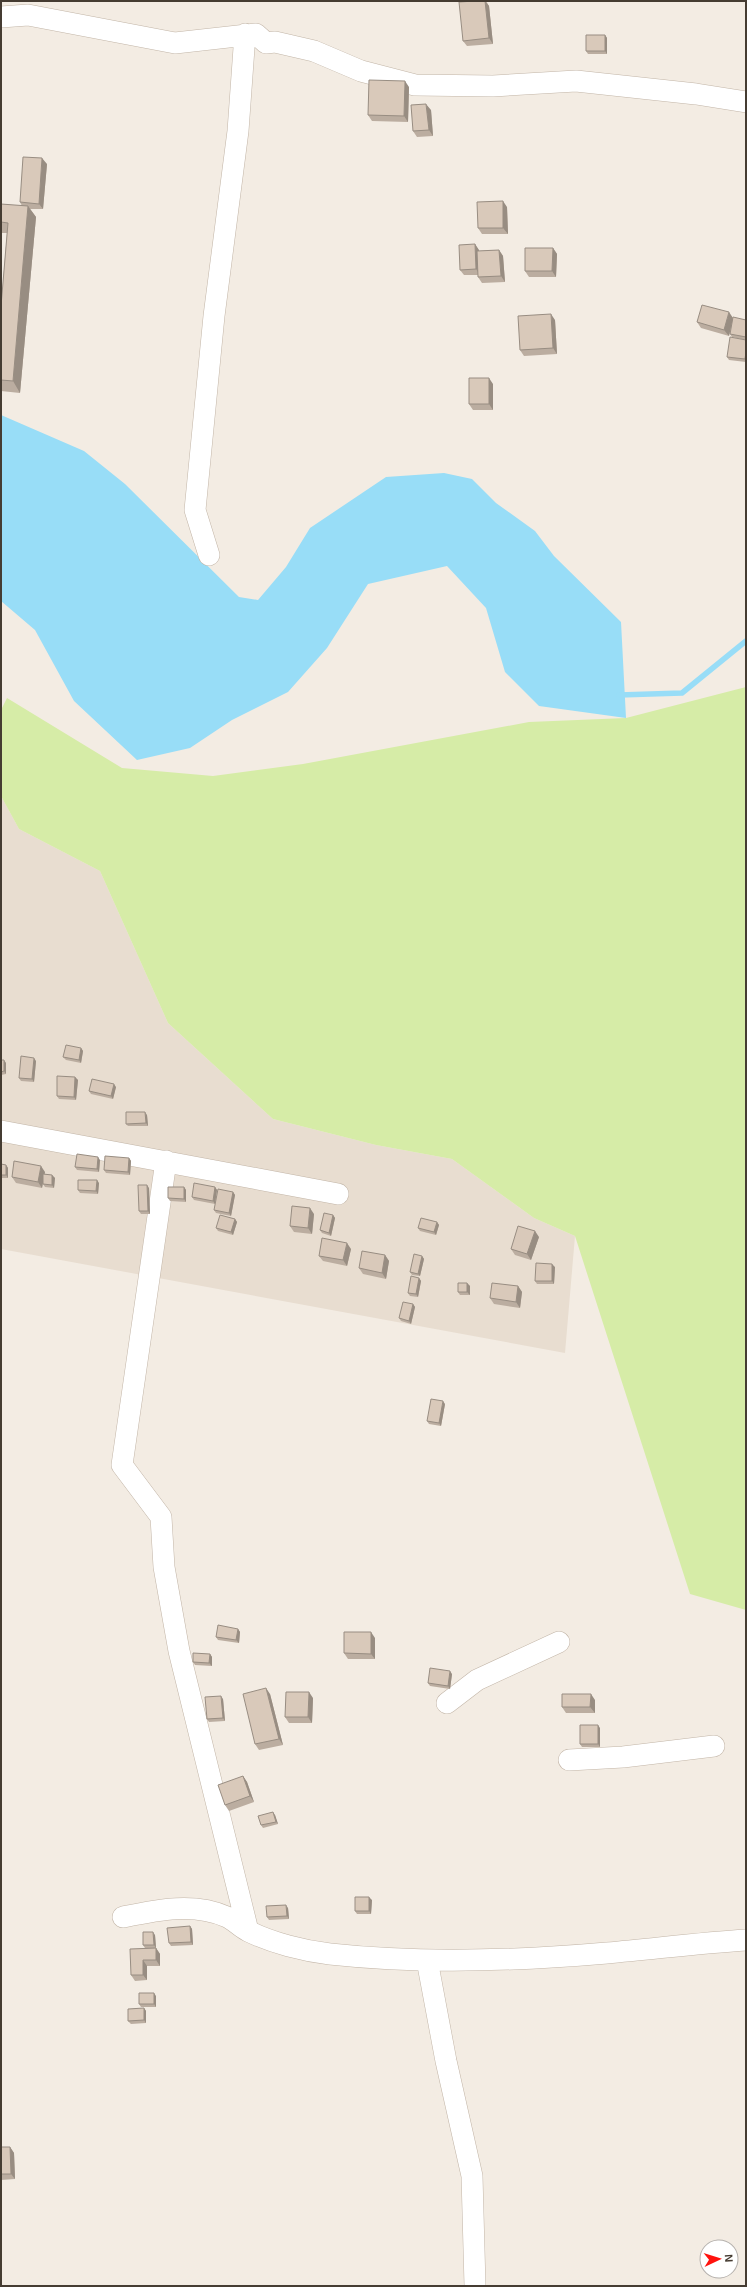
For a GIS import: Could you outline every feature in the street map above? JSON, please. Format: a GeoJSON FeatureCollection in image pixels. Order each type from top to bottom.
{"type":"FeatureCollection","features":[{"type":"Feature","properties":{"kind":"street"},"geometry":{"type":"LineString","coordinates":[[1,17],[28,15],[175,43],[256,37],[314,51],[361,71],[415,85],[493,86],[576,81],[696,94],[746,102]]}},
{"type":"Feature","properties":{"kind":"street"},"geometry":{"type":"LineString","coordinates":[[209,555],[195,510],[214,316],[238,131],[256,37]]}},
{"type":"Feature","properties":{"kind":"street"},"geometry":{"type":"LineString","coordinates":[[1,1131],[338,1194]]}},
{"type":"Feature","properties":{"kind":"street"},"geometry":{"type":"LineString","coordinates":[[166,1161],[122,1464],[161,1517],[164,1566],[178,1651],[248,1931]]}},
{"type":"Feature","properties":{"kind":"street"},"geometry":{"type":"LineString","coordinates":[[447,1703],[477,1680],[559,1642]]}},
{"type":"Feature","properties":{"kind":"street"},"geometry":{"type":"LineString","coordinates":[[570,1760],[623,1757],[714,1746]]}},
{"type":"Feature","properties":{"kind":"street"},"geometry":{"type":"LineString","coordinates":[[123,1917],[160,1909],[198,1909],[227,1917],[248,1931],[288,1945],[329,1954],[428,1960],[502,1960],[590,1954],[746,1940]]}},
{"type":"Feature","properties":{"kind":"street"},"geometry":{"type":"LineString","coordinates":[[428,1960],[446,2061],[472,2176],[475,2286]]}},
{"type":"Feature","properties":{"kind":"shaded area"},"geometry":{"type":"Polygon","coordinates":[[[1,796],[19,829],[100,871],[168,1023],[273,1119],[376,1145],[452,1159],[534,1218],[575,1236],[565,1353],[1,1249],[1,796]]]}},
{"type":"Feature","properties":{"kind":"green space"},"geometry":{"type":"Polygon","coordinates":[[[746,687],[746,1610],[690,1594],[575,1236],[534,1218],[452,1159],[376,1145],[273,1119],[168,1023],[100,871],[19,829],[1,796],[1,710],[7,698],[122,768],[213,776],[303,764],[529,722],[626,718],[746,687]]]}},
{"type":"Feature","properties":{"kind":"water"},"geometry":{"type":"Polygon","coordinates":[[[1,415],[84,451],[125,484],[239,597],[258,600],[286,567],[310,528],[386,477],[444,473],[472,479],[496,503],[535,531],[554,556],[621,622],[626,718],[539,706],[505,672],[486,608],[447,566],[368,584],[327,648],[288,692],[232,720],[190,748],[137,760],[74,701],[35,630],[1,601],[1,415]]]}},
{"type":"Feature","properties":{"kind":"building"},"geometry":{"type":"Polygon","coordinates":[[[485,1],[489,38],[463,41],[459,2],[485,1]]]}},
{"type":"Feature","properties":{"kind":"building"},"geometry":{"type":"Polygon","coordinates":[[[586,35],[605,35],[605,51],[586,51],[586,35]]]}},
{"type":"Feature","properties":{"kind":"building"},"geometry":{"type":"Polygon","coordinates":[[[369,80],[405,81],[404,116],[368,115],[369,80]]]}},
{"type":"Feature","properties":{"kind":"building"},"geometry":{"type":"Polygon","coordinates":[[[426,104],[429,130],[413,131],[411,105],[426,104]]]}},
{"type":"Feature","properties":{"kind":"building"},"geometry":{"type":"Polygon","coordinates":[[[23,157],[42,158],[39,204],[20,202],[23,157]]]}},
{"type":"Feature","properties":{"kind":"building"},"geometry":{"type":"Polygon","coordinates":[[[503,201],[503,228],[478,228],[477,202],[503,201]]]}},
{"type":"Feature","properties":{"kind":"building"},"geometry":{"type":"Polygon","coordinates":[[[1,204],[28,206],[13,381],[1,380],[1,306],[8,223],[1,222],[1,204]]]}},
{"type":"Feature","properties":{"kind":"building"},"geometry":{"type":"Polygon","coordinates":[[[475,244],[476,269],[460,270],[459,245],[475,244]]]}},
{"type":"Feature","properties":{"kind":"building"},"geometry":{"type":"Polygon","coordinates":[[[525,248],[553,248],[552,271],[525,271],[525,248]]]}},
{"type":"Feature","properties":{"kind":"building"},"geometry":{"type":"Polygon","coordinates":[[[499,250],[501,276],[478,277],[477,251],[499,250]]]}},
{"type":"Feature","properties":{"kind":"building"},"geometry":{"type":"Polygon","coordinates":[[[702,305],[729,312],[724,330],[697,322],[702,305]]]}},
{"type":"Feature","properties":{"kind":"building"},"geometry":{"type":"Polygon","coordinates":[[[551,314],[553,348],[520,350],[518,316],[551,314]]]}},
{"type":"Feature","properties":{"kind":"building"},"geometry":{"type":"Polygon","coordinates":[[[733,317],[746,320],[746,337],[730,334],[733,317]]]}},
{"type":"Feature","properties":{"kind":"building"},"geometry":{"type":"Polygon","coordinates":[[[730,337],[746,340],[745,359],[727,357],[730,337]]]}},
{"type":"Feature","properties":{"kind":"building"},"geometry":{"type":"Polygon","coordinates":[[[469,378],[489,378],[489,404],[469,404],[469,378]]]}},
{"type":"Feature","properties":{"kind":"building"},"geometry":{"type":"Polygon","coordinates":[[[66,1045],[81,1048],[79,1060],[63,1057],[66,1045]]]}},
{"type":"Feature","properties":{"kind":"building"},"geometry":{"type":"Polygon","coordinates":[[[21,1056],[34,1058],[32,1079],[19,1078],[21,1056]]]}},
{"type":"Feature","properties":{"kind":"building"},"geometry":{"type":"Polygon","coordinates":[[[1,1060],[4,1060],[4,1071],[1,1072],[1,1060]]]}},
{"type":"Feature","properties":{"kind":"building"},"geometry":{"type":"Polygon","coordinates":[[[57,1076],[75,1077],[74,1097],[57,1096],[57,1076]]]}},
{"type":"Feature","properties":{"kind":"building"},"geometry":{"type":"Polygon","coordinates":[[[92,1079],[114,1084],[111,1096],[89,1091],[92,1079]]]}},
{"type":"Feature","properties":{"kind":"building"},"geometry":{"type":"Polygon","coordinates":[[[126,1112],[145,1112],[146,1123],[126,1124],[126,1112]]]}},
{"type":"Feature","properties":{"kind":"building"},"geometry":{"type":"Polygon","coordinates":[[[77,1154],[98,1157],[97,1169],[75,1167],[77,1154]]]}},
{"type":"Feature","properties":{"kind":"building"},"geometry":{"type":"Polygon","coordinates":[[[105,1156],[129,1158],[128,1172],[104,1170],[105,1156]]]}},
{"type":"Feature","properties":{"kind":"building"},"geometry":{"type":"Polygon","coordinates":[[[14,1161],[41,1166],[38,1182],[12,1177],[14,1161]]]}},
{"type":"Feature","properties":{"kind":"building"},"geometry":{"type":"Polygon","coordinates":[[[1,1164],[6,1165],[6,1175],[1,1175],[1,1164]]]}},
{"type":"Feature","properties":{"kind":"building"},"geometry":{"type":"Polygon","coordinates":[[[43,1174],[52,1175],[52,1185],[43,1184],[43,1174]]]}},
{"type":"Feature","properties":{"kind":"building"},"geometry":{"type":"Polygon","coordinates":[[[78,1180],[97,1180],[96,1191],[78,1190],[78,1180]]]}},
{"type":"Feature","properties":{"kind":"building"},"geometry":{"type":"Polygon","coordinates":[[[194,1183],[215,1187],[213,1201],[192,1197],[194,1183]]]}},
{"type":"Feature","properties":{"kind":"building"},"geometry":{"type":"Polygon","coordinates":[[[138,1185],[147,1185],[148,1211],[139,1211],[138,1185]]]}},
{"type":"Feature","properties":{"kind":"building"},"geometry":{"type":"Polygon","coordinates":[[[168,1187],[184,1187],[184,1199],[168,1198],[168,1187]]]}},
{"type":"Feature","properties":{"kind":"building"},"geometry":{"type":"Polygon","coordinates":[[[218,1189],[233,1192],[229,1213],[214,1210],[218,1189]]]}},
{"type":"Feature","properties":{"kind":"building"},"geometry":{"type":"Polygon","coordinates":[[[292,1206],[310,1208],[308,1228],[290,1226],[292,1206]]]}},
{"type":"Feature","properties":{"kind":"building"},"geometry":{"type":"Polygon","coordinates":[[[324,1213],[333,1215],[329,1233],[320,1230],[324,1213]]]}},
{"type":"Feature","properties":{"kind":"building"},"geometry":{"type":"Polygon","coordinates":[[[220,1215],[235,1219],[231,1232],[216,1228],[220,1215]]]}},
{"type":"Feature","properties":{"kind":"building"},"geometry":{"type":"Polygon","coordinates":[[[421,1218],[437,1222],[434,1232],[418,1228],[421,1218]]]}},
{"type":"Feature","properties":{"kind":"building"},"geometry":{"type":"Polygon","coordinates":[[[518,1226],[535,1231],[527,1254],[511,1249],[518,1226]]]}},
{"type":"Feature","properties":{"kind":"building"},"geometry":{"type":"Polygon","coordinates":[[[322,1238],[347,1243],[343,1260],[319,1256],[322,1238]]]}},
{"type":"Feature","properties":{"kind":"building"},"geometry":{"type":"Polygon","coordinates":[[[362,1251],[385,1255],[382,1273],[359,1268],[362,1251]]]}},
{"type":"Feature","properties":{"kind":"building"},"geometry":{"type":"Polygon","coordinates":[[[414,1254],[422,1256],[418,1274],[410,1272],[414,1254]]]}},
{"type":"Feature","properties":{"kind":"building"},"geometry":{"type":"Polygon","coordinates":[[[536,1263],[552,1264],[552,1281],[535,1281],[536,1263]]]}},
{"type":"Feature","properties":{"kind":"building"},"geometry":{"type":"Polygon","coordinates":[[[411,1276],[419,1278],[416,1294],[408,1293],[411,1276]]]}},
{"type":"Feature","properties":{"kind":"building"},"geometry":{"type":"Polygon","coordinates":[[[458,1283],[467,1283],[467,1292],[458,1292],[458,1283]]]}},
{"type":"Feature","properties":{"kind":"building"},"geometry":{"type":"Polygon","coordinates":[[[492,1283],[518,1286],[516,1302],[490,1298],[492,1283]]]}},
{"type":"Feature","properties":{"kind":"building"},"geometry":{"type":"Polygon","coordinates":[[[403,1302],[413,1304],[409,1321],[399,1318],[403,1302]]]}},
{"type":"Feature","properties":{"kind":"building"},"geometry":{"type":"Polygon","coordinates":[[[431,1399],[443,1401],[439,1423],[427,1421],[431,1399]]]}},
{"type":"Feature","properties":{"kind":"building"},"geometry":{"type":"Polygon","coordinates":[[[218,1625],[238,1629],[236,1640],[216,1637],[218,1625]]]}},
{"type":"Feature","properties":{"kind":"building"},"geometry":{"type":"Polygon","coordinates":[[[344,1632],[371,1632],[371,1654],[344,1653],[344,1632]]]}},
{"type":"Feature","properties":{"kind":"building"},"geometry":{"type":"Polygon","coordinates":[[[193,1653],[210,1654],[209,1663],[193,1662],[193,1653]]]}},
{"type":"Feature","properties":{"kind":"building"},"geometry":{"type":"Polygon","coordinates":[[[430,1668],[450,1671],[448,1686],[428,1683],[430,1668]]]}},
{"type":"Feature","properties":{"kind":"building"},"geometry":{"type":"Polygon","coordinates":[[[266,1688],[279,1739],[255,1744],[243,1694],[266,1688]]]}},
{"type":"Feature","properties":{"kind":"building"},"geometry":{"type":"Polygon","coordinates":[[[286,1692],[309,1692],[308,1717],[285,1717],[286,1692]]]}},
{"type":"Feature","properties":{"kind":"building"},"geometry":{"type":"Polygon","coordinates":[[[562,1694],[591,1694],[590,1707],[562,1707],[562,1694]]]}},
{"type":"Feature","properties":{"kind":"building"},"geometry":{"type":"Polygon","coordinates":[[[221,1696],[223,1718],[207,1719],[205,1697],[221,1696]]]}},
{"type":"Feature","properties":{"kind":"building"},"geometry":{"type":"Polygon","coordinates":[[[580,1725],[598,1725],[598,1744],[580,1744],[580,1725]]]}},
{"type":"Feature","properties":{"kind":"building"},"geometry":{"type":"Polygon","coordinates":[[[243,1776],[250,1796],[225,1805],[218,1785],[243,1776]]]}},
{"type":"Feature","properties":{"kind":"building"},"geometry":{"type":"Polygon","coordinates":[[[273,1812],[276,1822],[261,1825],[258,1816],[273,1812]]]}},
{"type":"Feature","properties":{"kind":"building"},"geometry":{"type":"Polygon","coordinates":[[[355,1897],[369,1897],[369,1911],[355,1911],[355,1897]]]}},
{"type":"Feature","properties":{"kind":"building"},"geometry":{"type":"Polygon","coordinates":[[[286,1905],[287,1916],[267,1917],[266,1906],[286,1905]]]}},
{"type":"Feature","properties":{"kind":"building"},"geometry":{"type":"Polygon","coordinates":[[[190,1926],[191,1942],[169,1943],[167,1928],[190,1926]]]}},
{"type":"Feature","properties":{"kind":"building"},"geometry":{"type":"Polygon","coordinates":[[[143,1932],[153,1932],[154,1945],[143,1945],[143,1932]]]}},
{"type":"Feature","properties":{"kind":"building"},"geometry":{"type":"Polygon","coordinates":[[[156,1948],[156,1960],[143,1960],[143,1975],[131,1975],[130,1949],[156,1948]]]}},
{"type":"Feature","properties":{"kind":"building"},"geometry":{"type":"Polygon","coordinates":[[[139,1993],[154,1993],[154,2004],[139,2004],[139,1993]]]}},
{"type":"Feature","properties":{"kind":"building"},"geometry":{"type":"Polygon","coordinates":[[[144,2008],[144,2020],[128,2021],[128,2009],[144,2008]]]}},
{"type":"Feature","properties":{"kind":"building"},"geometry":{"type":"Polygon","coordinates":[[[1,2147],[10,2147],[11,2174],[1,2174],[1,2147]]]}},
{"type":"Feature","properties":{"kind":"waterway"},"geometry":{"type":"LineString","coordinates":[[619,695],[682,693],[746,641]]}}]}
